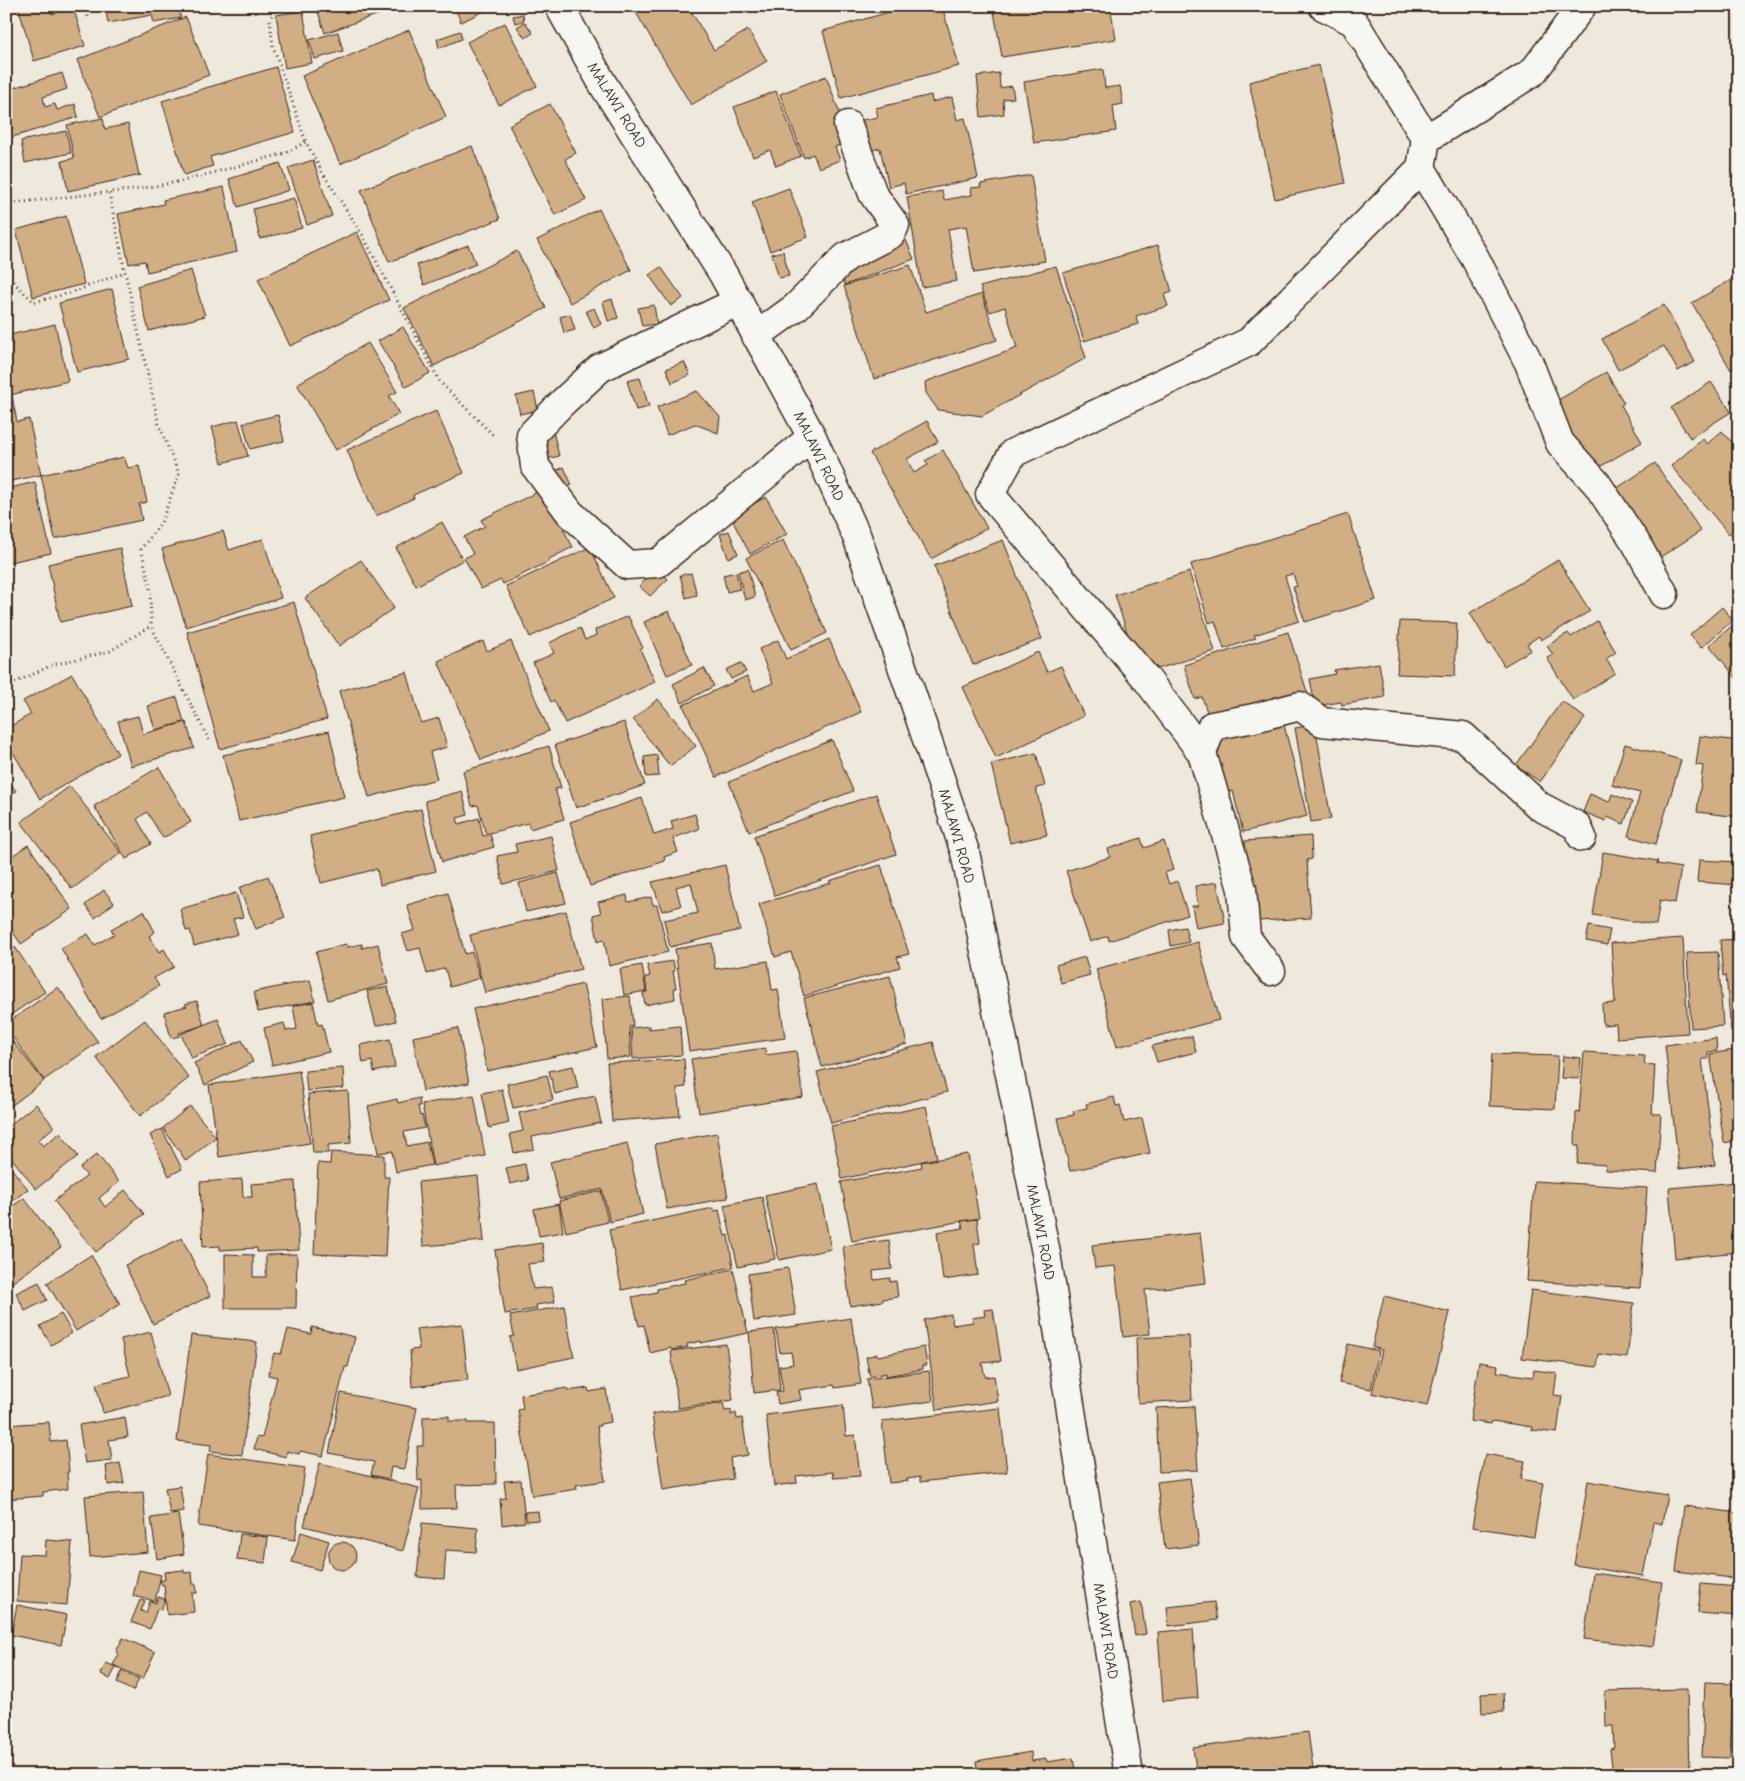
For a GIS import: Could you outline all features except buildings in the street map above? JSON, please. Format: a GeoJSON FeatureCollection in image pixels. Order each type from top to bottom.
{"type":"FeatureCollection","features":[{"type":"Feature","properties":{"kind":"street","name":"MALAWI ROAD"},"geometry":{"type":"LineString","coordinates":[[559,6],[604,86],[739,301],[756,336],[812,437],[857,537],[965,852],[1046,1253],[1129,1775]]}},
{"type":"Feature","properties":{"kind":"street"},"geometry":{"type":"LineString","coordinates":[[1271,971],[1246,937],[1242,889],[1202,753],[1145,677],[990,494],[1013,453],[1249,342],[1421,168],[1426,139],[1354,22],[1323,6]]}},
{"type":"Feature","properties":{"kind":"street"},"geometry":{"type":"LineString","coordinates":[[1426,139],[1533,72],[1582,6]]}},
{"type":"Feature","properties":{"kind":"street"},"geometry":{"type":"LineString","coordinates":[[756,336],[796,307],[846,257],[891,234],[895,225],[873,194],[848,125]]}},
{"type":"Feature","properties":{"kind":"street"},"geometry":{"type":"LineString","coordinates":[[1421,168],[1475,258],[1529,363],[1560,443],[1597,484],[1636,543],[1664,594]]}},
{"type":"Feature","properties":{"kind":"street"},"geometry":{"type":"LineString","coordinates":[[739,301],[600,368],[531,435],[535,466],[570,513],[627,565],[658,563],[812,437]]}},
{"type":"Feature","properties":{"kind":"street"},"geometry":{"type":"LineString","coordinates":[[1202,753],[1212,726],[1254,718],[1300,706],[1322,722],[1463,736],[1539,806],[1576,826],[1582,837]]}},
{"type":"Feature","properties":{"kind":"path"},"geometry":{"type":"LineString","coordinates":[[86,6],[88,16]]}},
{"type":"Feature","properties":{"kind":"path"},"geometry":{"type":"LineString","coordinates":[[275,6],[270,20],[273,46],[306,142],[322,172],[362,234],[440,382],[480,424],[516,455],[535,466]]}},
{"type":"Feature","properties":{"kind":"path"},"geometry":{"type":"LineString","coordinates":[[6,204],[133,190],[183,181],[286,153],[306,142]]}},
{"type":"Feature","properties":{"kind":"path"},"geometry":{"type":"LineString","coordinates":[[109,192],[158,425],[179,474],[161,523],[141,549],[150,586],[151,626],[209,740]]}},
{"type":"Feature","properties":{"kind":"path"},"geometry":{"type":"LineString","coordinates":[[6,275],[34,302],[70,293],[125,272]]}},
{"type":"Feature","properties":{"kind":"path"},"geometry":{"type":"LineString","coordinates":[[6,687],[52,665],[110,651],[151,626]]}}]}
